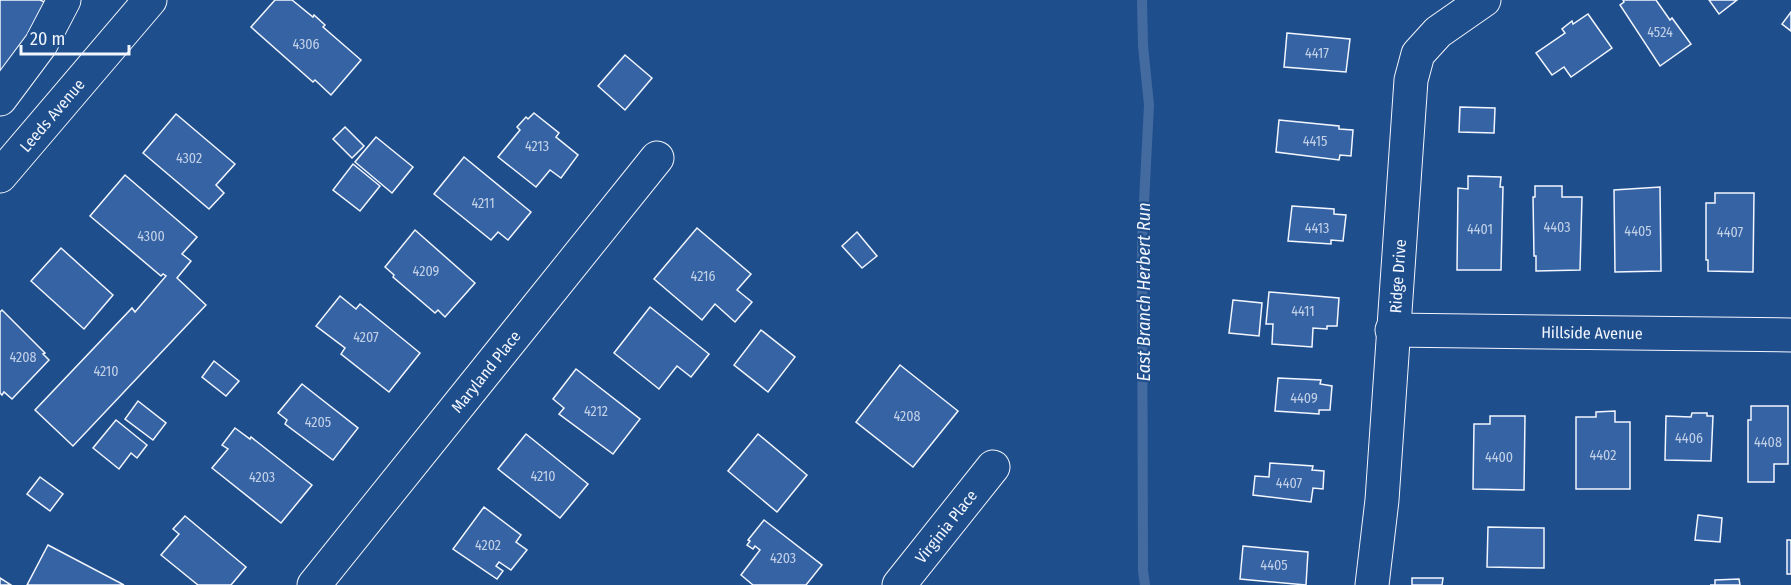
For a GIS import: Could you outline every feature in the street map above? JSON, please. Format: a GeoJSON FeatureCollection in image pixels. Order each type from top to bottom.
{"type":"FeatureCollection","features":[{"type":"Feature","properties":{"kind":"street"},"geometry":{"type":"LineString","coordinates":[[0,99],[41,44],[64,0]]}},
{"type":"Feature","properties":{"kind":"street","name":"Ridge Drive"},"geometry":{"type":"LineString","coordinates":[[1372,585],[1382,500],[1411,80],[1418,54],[1438,32],[1484,0]]}},
{"type":"Feature","properties":{"kind":"street","name":"Leeds Avenue"},"geometry":{"type":"LineString","coordinates":[[0,176],[136,5]]}},
{"type":"Feature","properties":{"kind":"street","name":"Maryland Place"},"geometry":{"type":"LineString","coordinates":[[314,585],[657,158]]}},
{"type":"Feature","properties":{"kind":"street","name":"Hillside Avenue"},"geometry":{"type":"LineString","coordinates":[[1392,330],[1791,335]]}},
{"type":"Feature","properties":{"kind":"street","name":"Virginia Place"},"geometry":{"type":"LineString","coordinates":[[899,585],[993,467]]}},
{"type":"Feature","properties":{"kind":"building"},"geometry":{"type":"Polygon","coordinates":[[[0,0],[40,0],[47,3],[0,87],[0,0]]]}},
{"type":"Feature","properties":{"kind":"building"},"geometry":{"type":"Polygon","coordinates":[[[275,0],[292,0],[313,17],[314,15],[325,25],[323,27],[361,60],[331,95],[251,27],[275,0]]]}},
{"type":"Feature","properties":{"kind":"building"},"geometry":{"type":"Polygon","coordinates":[[[1623,0],[1656,0],[1691,44],[1660,66],[1620,5],[1624,2],[1623,0]]]}},
{"type":"Feature","properties":{"kind":"building"},"geometry":{"type":"Polygon","coordinates":[[[1709,0],[1737,0],[1719,14],[1709,0]]]}},
{"type":"Feature","properties":{"kind":"building"},"geometry":{"type":"Polygon","coordinates":[[[1791,12],[1791,31],[1782,24],[1791,12]]]}},
{"type":"Feature","properties":{"kind":"building"},"geometry":{"type":"Polygon","coordinates":[[[1588,14],[1612,48],[1571,77],[1564,67],[1552,75],[1536,53],[1565,33],[1562,29],[1572,21],[1573,24],[1588,14]]]}},
{"type":"Feature","properties":{"kind":"building"},"geometry":{"type":"Polygon","coordinates":[[[1287,33],[1350,39],[1346,72],[1284,67],[1287,33]]]}},
{"type":"Feature","properties":{"kind":"building"},"geometry":{"type":"Polygon","coordinates":[[[625,55],[652,78],[625,110],[598,86],[625,55]]]}},
{"type":"Feature","properties":{"kind":"building"},"geometry":{"type":"Polygon","coordinates":[[[1460,107],[1495,108],[1494,133],[1459,132],[1460,107]]]}},
{"type":"Feature","properties":{"kind":"building"},"geometry":{"type":"Polygon","coordinates":[[[534,113],[559,133],[556,137],[578,155],[561,178],[550,170],[536,187],[498,157],[520,130],[517,127],[526,117],[528,119],[534,113]]]}},
{"type":"Feature","properties":{"kind":"building"},"geometry":{"type":"Polygon","coordinates":[[[176,114],[235,164],[216,185],[224,193],[209,209],[143,153],[176,114]]]}},
{"type":"Feature","properties":{"kind":"building"},"geometry":{"type":"Polygon","coordinates":[[[1279,120],[1339,126],[1339,129],[1353,130],[1351,156],[1340,155],[1339,160],[1276,152],[1279,120]]]}},
{"type":"Feature","properties":{"kind":"building"},"geometry":{"type":"Polygon","coordinates":[[[345,127],[364,146],[352,158],[333,139],[345,127]]]}},
{"type":"Feature","properties":{"kind":"building"},"geometry":{"type":"Polygon","coordinates":[[[376,137],[413,167],[392,193],[355,162],[376,137]]]}},
{"type":"Feature","properties":{"kind":"building"},"geometry":{"type":"Polygon","coordinates":[[[464,157],[531,212],[508,240],[498,232],[491,240],[434,194],[464,157]]]}},
{"type":"Feature","properties":{"kind":"building"},"geometry":{"type":"Polygon","coordinates":[[[353,164],[380,186],[360,211],[333,190],[353,164]]]}},
{"type":"Feature","properties":{"kind":"building"},"geometry":{"type":"Polygon","coordinates":[[[125,175],[197,237],[182,254],[191,261],[177,278],[206,305],[73,446],[35,410],[132,308],[135,312],[166,276],[163,274],[161,276],[90,216],[125,175]]]}},
{"type":"Feature","properties":{"kind":"building"},"geometry":{"type":"Polygon","coordinates":[[[1468,176],[1501,177],[1500,187],[1503,187],[1501,270],[1457,270],[1458,188],[1468,189],[1468,176]]]}},
{"type":"Feature","properties":{"kind":"building"},"geometry":{"type":"Polygon","coordinates":[[[1535,186],[1562,186],[1562,197],[1582,197],[1580,270],[1536,271],[1533,197],[1535,197],[1535,186]]]}},
{"type":"Feature","properties":{"kind":"building"},"geometry":{"type":"Polygon","coordinates":[[[1660,187],[1661,271],[1615,272],[1614,190],[1660,187]]]}},
{"type":"Feature","properties":{"kind":"building"},"geometry":{"type":"Polygon","coordinates":[[[1715,193],[1754,193],[1753,272],[1708,271],[1706,203],[1715,203],[1715,193]]]}},
{"type":"Feature","properties":{"kind":"building"},"geometry":{"type":"Polygon","coordinates":[[[1292,206],[1334,209],[1334,214],[1346,215],[1343,241],[1331,240],[1331,244],[1288,241],[1292,206]]]}},
{"type":"Feature","properties":{"kind":"building"},"geometry":{"type":"Polygon","coordinates":[[[697,228],[751,274],[737,290],[752,302],[735,322],[715,304],[702,320],[654,279],[697,228]]]}},
{"type":"Feature","properties":{"kind":"building"},"geometry":{"type":"Polygon","coordinates":[[[415,230],[475,283],[445,317],[438,310],[435,313],[393,277],[394,275],[385,267],[415,230]]]}},
{"type":"Feature","properties":{"kind":"building"},"geometry":{"type":"Polygon","coordinates":[[[857,232],[877,256],[862,268],[842,246],[857,232]]]}},
{"type":"Feature","properties":{"kind":"building"},"geometry":{"type":"Polygon","coordinates":[[[61,248],[113,295],[84,329],[31,281],[61,248]]]}},
{"type":"Feature","properties":{"kind":"building"},"geometry":{"type":"Polygon","coordinates":[[[1269,292],[1339,298],[1337,326],[1327,326],[1327,329],[1313,328],[1312,347],[1272,344],[1273,324],[1266,324],[1269,292]]]}},
{"type":"Feature","properties":{"kind":"building"},"geometry":{"type":"Polygon","coordinates":[[[340,296],[356,309],[360,304],[420,353],[389,392],[341,354],[345,348],[316,326],[340,296]]]}},
{"type":"Feature","properties":{"kind":"building"},"geometry":{"type":"Polygon","coordinates":[[[1233,300],[1262,303],[1259,336],[1229,333],[1233,300]]]}},
{"type":"Feature","properties":{"kind":"building"},"geometry":{"type":"Polygon","coordinates":[[[650,307],[709,354],[691,377],[677,366],[659,389],[614,353],[650,307]]]}},
{"type":"Feature","properties":{"kind":"building"},"geometry":{"type":"Polygon","coordinates":[[[2,310],[45,353],[43,354],[49,360],[12,399],[4,392],[2,395],[0,393],[0,312],[2,310]]]}},
{"type":"Feature","properties":{"kind":"building"},"geometry":{"type":"Polygon","coordinates":[[[761,330],[795,357],[768,392],[734,365],[761,330]]]}},
{"type":"Feature","properties":{"kind":"building"},"geometry":{"type":"Polygon","coordinates":[[[214,361],[239,381],[226,396],[202,377],[214,361]]]}},
{"type":"Feature","properties":{"kind":"building"},"geometry":{"type":"Polygon","coordinates":[[[900,365],[958,411],[913,467],[856,422],[900,365]]]}},
{"type":"Feature","properties":{"kind":"building"},"geometry":{"type":"Polygon","coordinates":[[[576,369],[640,419],[613,454],[559,414],[564,408],[553,399],[576,369]]]}},
{"type":"Feature","properties":{"kind":"building"},"geometry":{"type":"Polygon","coordinates":[[[1278,378],[1321,380],[1320,384],[1332,386],[1330,410],[1319,410],[1319,414],[1275,411],[1278,378]]]}},
{"type":"Feature","properties":{"kind":"building"},"geometry":{"type":"Polygon","coordinates":[[[302,384],[358,428],[333,460],[285,424],[287,420],[278,413],[302,384]]]}},
{"type":"Feature","properties":{"kind":"building"},"geometry":{"type":"Polygon","coordinates":[[[138,401],[166,423],[153,440],[125,419],[138,401]]]}},
{"type":"Feature","properties":{"kind":"building"},"geometry":{"type":"Polygon","coordinates":[[[1751,406],[1788,406],[1788,464],[1774,464],[1774,482],[1748,482],[1748,420],[1751,420],[1751,406]]]}},
{"type":"Feature","properties":{"kind":"building"},"geometry":{"type":"Polygon","coordinates":[[[1615,411],[1615,422],[1630,422],[1630,489],[1576,489],[1576,417],[1596,417],[1596,412],[1615,411]]]}},
{"type":"Feature","properties":{"kind":"building"},"geometry":{"type":"Polygon","coordinates":[[[1692,413],[1707,413],[1707,416],[1713,416],[1711,461],[1665,460],[1666,416],[1691,417],[1692,413]]]}},
{"type":"Feature","properties":{"kind":"building"},"geometry":{"type":"Polygon","coordinates":[[[1490,416],[1525,416],[1524,490],[1473,489],[1474,424],[1490,424],[1490,416]]]}},
{"type":"Feature","properties":{"kind":"building"},"geometry":{"type":"Polygon","coordinates":[[[116,420],[147,445],[137,458],[131,453],[119,469],[93,448],[116,420]]]}},
{"type":"Feature","properties":{"kind":"building"},"geometry":{"type":"Polygon","coordinates":[[[235,428],[250,439],[251,437],[312,485],[281,523],[212,468],[228,449],[222,445],[235,428]]]}},
{"type":"Feature","properties":{"kind":"building"},"geometry":{"type":"Polygon","coordinates":[[[526,434],[588,484],[560,518],[498,469],[526,434]]]}},
{"type":"Feature","properties":{"kind":"building"},"geometry":{"type":"Polygon","coordinates":[[[758,434],[807,475],[777,512],[728,471],[758,434]]]}},
{"type":"Feature","properties":{"kind":"building"},"geometry":{"type":"Polygon","coordinates":[[[1270,463],[1313,466],[1312,470],[1324,471],[1323,489],[1313,488],[1311,502],[1253,495],[1255,476],[1269,477],[1270,463]]]}},
{"type":"Feature","properties":{"kind":"building"},"geometry":{"type":"Polygon","coordinates":[[[40,477],[63,494],[50,511],[27,494],[40,477]]]}},
{"type":"Feature","properties":{"kind":"building"},"geometry":{"type":"Polygon","coordinates":[[[484,507],[521,535],[516,542],[527,550],[511,570],[499,562],[496,566],[503,571],[497,579],[453,549],[484,507]]]}},
{"type":"Feature","properties":{"kind":"building"},"geometry":{"type":"Polygon","coordinates":[[[1698,515],[1722,518],[1720,542],[1695,540],[1698,515]]]}},
{"type":"Feature","properties":{"kind":"building"},"geometry":{"type":"Polygon","coordinates":[[[185,516],[246,567],[231,585],[198,585],[161,555],[179,534],[173,529],[185,516]]]}},
{"type":"Feature","properties":{"kind":"building"},"geometry":{"type":"Polygon","coordinates":[[[764,520],[822,565],[806,585],[753,585],[741,575],[760,550],[755,546],[753,549],[747,545],[750,541],[748,540],[764,520]]]}},
{"type":"Feature","properties":{"kind":"building"},"geometry":{"type":"Polygon","coordinates":[[[1488,527],[1544,528],[1544,568],[1487,567],[1488,527]]]}},
{"type":"Feature","properties":{"kind":"building"},"geometry":{"type":"Polygon","coordinates":[[[1787,540],[1791,540],[1791,574],[1787,574],[1787,540]]]}},
{"type":"Feature","properties":{"kind":"building"},"geometry":{"type":"Polygon","coordinates":[[[48,545],[124,585],[27,585],[48,545]]]}},
{"type":"Feature","properties":{"kind":"building"},"geometry":{"type":"Polygon","coordinates":[[[1243,546],[1308,552],[1306,585],[1240,579],[1243,546]]]}},
{"type":"Feature","properties":{"kind":"building"},"geometry":{"type":"Polygon","coordinates":[[[0,578],[11,585],[0,585],[0,578]]]}},
{"type":"Feature","properties":{"kind":"building"},"geometry":{"type":"Polygon","coordinates":[[[1412,578],[1443,578],[1442,585],[1412,585],[1412,578]]]}},
{"type":"Feature","properties":{"kind":"building"},"geometry":{"type":"Polygon","coordinates":[[[1739,579],[1740,585],[1715,585],[1715,580],[1739,579]]]}},
{"type":"Feature","properties":{"kind":"waterway","name":"East Branch Herbert Run"},"geometry":{"type":"LineString","coordinates":[[1142,0],[1143,46],[1149,105],[1142,241],[1143,571],[1145,585]]}}]}
